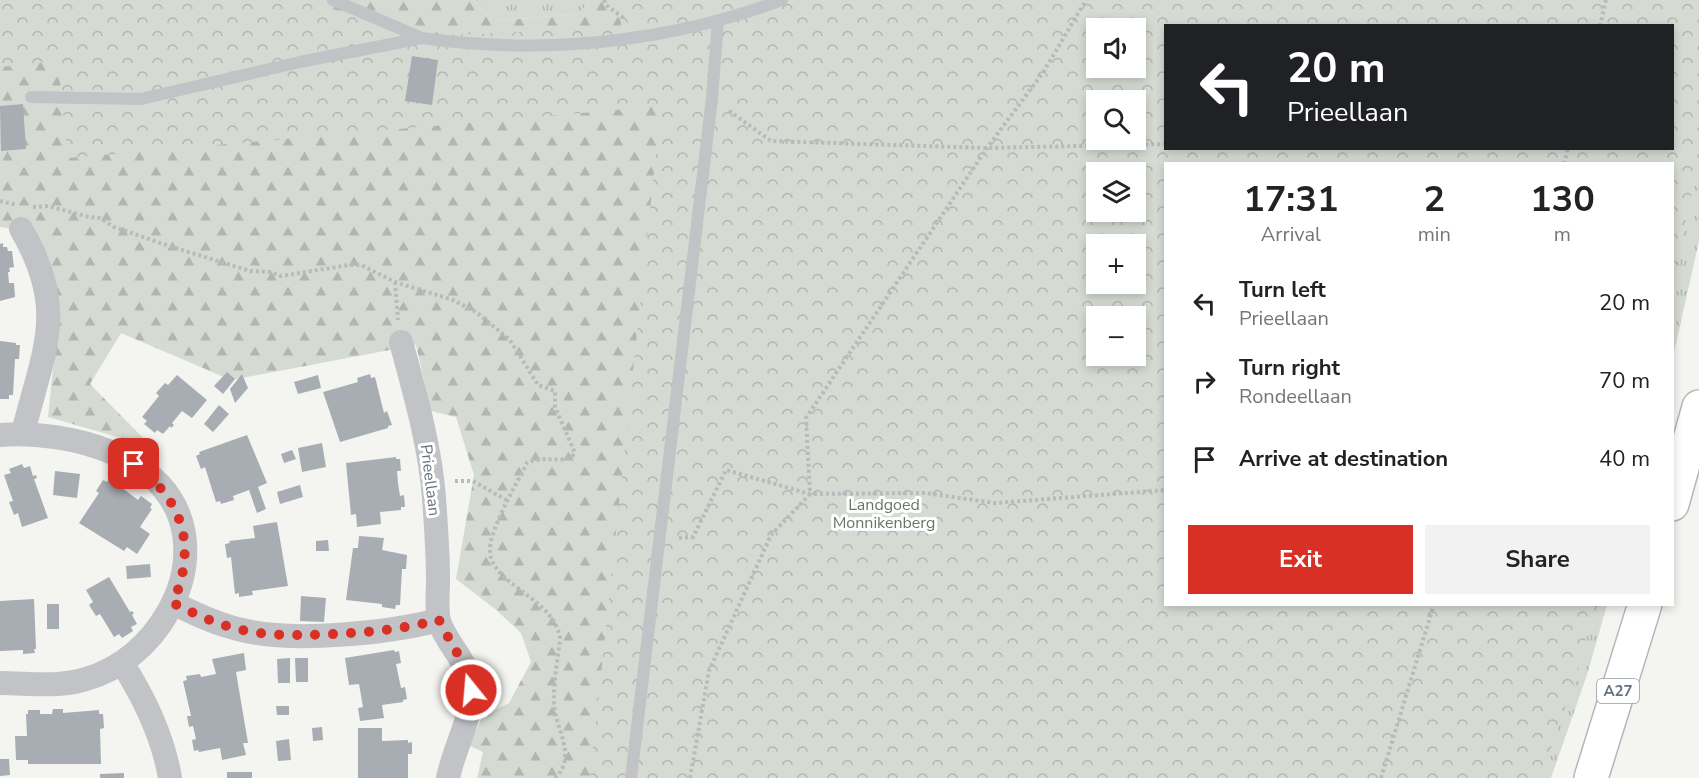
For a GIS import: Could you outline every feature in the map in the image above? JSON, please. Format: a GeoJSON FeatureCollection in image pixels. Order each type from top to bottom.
{"type":"FeatureCollection","features":[{"type":"Feature","properties":{"kind":"highway"},"geometry":{"type":"LineString","coordinates":[[1674,497],[1699,407]]}},
{"type":"Feature","properties":{"kind":"highway","name":"A27"},"geometry":{"type":"LineString","coordinates":[[1591,778],[1644,606]]}},
{"type":"Feature","properties":{"kind":"street"},"geometry":{"type":"LineString","coordinates":[[0,684],[48,685],[74,682],[99,675],[122,663],[148,642],[164,620],[173,603],[185,566],[185,544],[178,516],[171,500],[160,485],[134,464],[93,445],[50,436],[11,434],[46,347],[50,325],[45,284],[20,218]]}},
{"type":"Feature","properties":{"kind":"street","name":"Prieellaan"},"geometry":{"type":"LineString","coordinates":[[401,342],[419,411],[433,482],[439,620],[450,644],[465,665],[471,690],[470,710],[448,778]]}},
{"type":"Feature","properties":{"kind":"street"},"geometry":{"type":"LineString","coordinates":[[173,603],[204,618],[243,631],[282,635],[344,634],[419,625],[439,620]]}},
{"type":"Feature","properties":{"kind":"street"},"geometry":{"type":"LineString","coordinates":[[122,663],[138,687],[153,718],[163,746],[170,778]]}},
{"type":"Feature","properties":{"kind":"lane"},"geometry":{"type":"LineString","coordinates":[[333,0],[422,38],[469,45],[547,47],[628,39],[718,22],[782,0]]}},
{"type":"Feature","properties":{"kind":"lane"},"geometry":{"type":"LineString","coordinates":[[631,778],[712,98],[718,22]]}},
{"type":"Feature","properties":{"kind":"lane"},"geometry":{"type":"LineString","coordinates":[[31,97],[141,99],[300,62],[422,38]]}},
{"type":"Feature","properties":{"kind":"path"},"geometry":{"type":"LineString","coordinates":[[690,778],[709,671],[771,535],[810,494],[806,418],[987,148],[1044,70],[1086,0]]}},
{"type":"Feature","properties":{"kind":"path"},"geometry":{"type":"LineString","coordinates":[[1600,24],[1606,0]]}},
{"type":"Feature","properties":{"kind":"path"},"geometry":{"type":"LineString","coordinates":[[712,98],[771,141],[987,148],[1164,144]]}},
{"type":"Feature","properties":{"kind":"path"},"geometry":{"type":"LineString","coordinates":[[0,201],[20,218]]}},
{"type":"Feature","properties":{"kind":"path"},"geometry":{"type":"LineString","coordinates":[[29,207],[48,206],[100,218],[114,227],[222,264],[250,271],[270,272],[281,276],[361,265],[395,282],[453,300],[476,312],[510,340],[538,385],[555,391],[555,407],[575,453],[571,459],[534,459],[527,464],[497,522],[490,551],[494,566],[541,605],[559,629],[553,705],[565,749],[564,766],[555,778]]}},
{"type":"Feature","properties":{"kind":"path"},"geometry":{"type":"LineString","coordinates":[[395,282],[401,342]]}},
{"type":"Feature","properties":{"kind":"path"},"geometry":{"type":"LineString","coordinates":[[659,540],[693,537],[726,470],[810,494],[925,493],[995,503],[1164,490]]}},
{"type":"Feature","properties":{"kind":"path"},"geometry":{"type":"LineString","coordinates":[[473,481],[508,501]]}},
{"type":"Feature","properties":{"kind":"path"},"geometry":{"type":"LineString","coordinates":[[1381,778],[1433,606]]}},
{"type":"Feature","properties":{"kind":"green space","name":"Landgoed Monnikenberg"},"geometry":{"type":"Polygon","coordinates":[[[0,0],[473,0],[494,21],[579,14],[590,0],[1697,0],[1674,24],[1164,24],[1164,150],[1604,162],[1164,162],[1164,606],[1170,606],[1516,778],[477,778],[483,752],[468,745],[483,716],[509,703],[531,662],[521,633],[495,609],[456,579],[474,475],[456,417],[431,411],[416,345],[231,380],[121,333],[90,384],[152,447],[48,417],[54,359],[28,231],[0,227],[0,0]]]}},
{"type":"Feature","properties":{"kind":"green space","name":"Landgoed Monnikenberg"},"geometry":{"type":"Polygon","coordinates":[[[0,0],[314,0],[394,37],[620,28],[625,0],[1699,0],[1699,159],[1674,277],[1674,162],[1164,162],[1164,606],[1595,606],[1577,674],[1541,778],[590,778],[661,106],[68,158],[58,61],[0,67],[0,0]]]}},
{"type":"Feature","properties":{"kind":"green space"},"geometry":{"type":"Polygon","coordinates":[[[473,0],[590,0],[579,14],[494,21],[473,0]]]}},
{"type":"Feature","properties":{"kind":"green space"},"geometry":{"type":"Polygon","coordinates":[[[1699,38],[1699,241],[1674,353],[1674,162],[1668,162],[1671,150],[1674,150],[1674,140],[1699,38]]]}},
{"type":"Feature","properties":{"kind":"green space"},"geometry":{"type":"Polygon","coordinates":[[[1567,606],[1607,606],[1587,675],[1551,778],[1516,778],[1567,606]]]}},
{"type":"Feature","properties":{"kind":"building"},"geometry":{"type":"Polygon","coordinates":[[[412,56],[438,60],[432,105],[405,101],[412,56]]]}},
{"type":"Feature","properties":{"kind":"building"},"geometry":{"type":"Polygon","coordinates":[[[23,104],[26,149],[1,151],[0,106],[23,104]]]}},
{"type":"Feature","properties":{"kind":"building"},"geometry":{"type":"Polygon","coordinates":[[[3,243],[3,247],[12,251],[14,267],[9,268],[10,272],[8,272],[9,283],[14,283],[15,297],[0,301],[0,244],[3,243]]]}},
{"type":"Feature","properties":{"kind":"building"},"geometry":{"type":"Polygon","coordinates":[[[0,341],[20,345],[19,359],[15,359],[13,395],[9,395],[9,399],[0,399],[0,341]]]}},
{"type":"Feature","properties":{"kind":"building"},"geometry":{"type":"Polygon","coordinates":[[[227,372],[235,379],[223,394],[214,386],[227,372]]]}},
{"type":"Feature","properties":{"kind":"building"},"geometry":{"type":"Polygon","coordinates":[[[242,374],[248,388],[235,403],[230,389],[242,374]]]}},
{"type":"Feature","properties":{"kind":"building"},"geometry":{"type":"Polygon","coordinates":[[[370,374],[371,378],[375,377],[384,413],[387,411],[392,425],[340,442],[323,392],[358,382],[357,378],[370,374]]]}},
{"type":"Feature","properties":{"kind":"building"},"geometry":{"type":"Polygon","coordinates":[[[177,375],[207,400],[192,418],[182,411],[172,423],[174,425],[171,428],[170,426],[163,434],[157,430],[155,433],[144,424],[147,421],[142,417],[159,396],[156,393],[177,375]]]}},
{"type":"Feature","properties":{"kind":"building"},"geometry":{"type":"Polygon","coordinates":[[[318,375],[321,388],[298,394],[294,382],[318,375]]]}},
{"type":"Feature","properties":{"kind":"building"},"geometry":{"type":"Polygon","coordinates":[[[219,405],[229,414],[213,432],[204,424],[219,405]]]}},
{"type":"Feature","properties":{"kind":"building"},"geometry":{"type":"Polygon","coordinates":[[[247,435],[267,483],[258,487],[266,509],[257,513],[249,490],[233,496],[234,500],[221,504],[220,501],[216,502],[205,467],[201,469],[196,456],[200,454],[199,452],[247,435]]]}},
{"type":"Feature","properties":{"kind":"building"},"geometry":{"type":"Polygon","coordinates":[[[322,443],[326,467],[302,472],[298,448],[322,443]]]}},
{"type":"Feature","properties":{"kind":"building"},"geometry":{"type":"Polygon","coordinates":[[[292,450],[296,459],[284,463],[281,454],[292,450]]]}},
{"type":"Feature","properties":{"kind":"building"},"geometry":{"type":"Polygon","coordinates":[[[396,457],[400,459],[401,471],[397,471],[398,483],[400,496],[404,495],[405,507],[401,507],[401,510],[380,512],[381,524],[357,527],[356,514],[351,515],[346,463],[396,457]]]}},
{"type":"Feature","properties":{"kind":"building"},"geometry":{"type":"Polygon","coordinates":[[[22,464],[24,468],[30,466],[33,476],[36,475],[37,478],[34,479],[48,518],[22,527],[18,513],[14,515],[9,502],[13,501],[4,475],[11,473],[9,469],[22,464]]]}},
{"type":"Feature","properties":{"kind":"building"},"geometry":{"type":"Polygon","coordinates":[[[55,471],[80,474],[77,498],[53,495],[55,471]]]}},
{"type":"Feature","properties":{"kind":"building"},"geometry":{"type":"Polygon","coordinates":[[[109,478],[138,500],[141,496],[152,504],[150,508],[152,509],[140,527],[150,534],[137,554],[127,547],[124,551],[79,523],[99,493],[96,491],[103,480],[107,482],[109,478]]]}},
{"type":"Feature","properties":{"kind":"building"},"geometry":{"type":"Polygon","coordinates":[[[300,485],[303,497],[280,504],[277,492],[300,485]]]}},
{"type":"Feature","properties":{"kind":"building"},"geometry":{"type":"Polygon","coordinates":[[[277,522],[288,586],[252,591],[253,595],[239,597],[239,593],[235,594],[231,557],[227,558],[225,544],[230,543],[229,541],[255,538],[253,526],[277,522]]]}},
{"type":"Feature","properties":{"kind":"building"},"geometry":{"type":"Polygon","coordinates":[[[359,536],[384,538],[382,550],[407,555],[406,569],[402,569],[400,605],[396,605],[395,609],[382,607],[382,604],[346,600],[353,548],[358,548],[359,536]]]}},
{"type":"Feature","properties":{"kind":"building"},"geometry":{"type":"Polygon","coordinates":[[[328,540],[329,551],[316,551],[316,541],[328,540]]]}},
{"type":"Feature","properties":{"kind":"building"},"geometry":{"type":"Polygon","coordinates":[[[150,564],[151,577],[127,579],[126,566],[150,564]]]}},
{"type":"Feature","properties":{"kind":"building"},"geometry":{"type":"Polygon","coordinates":[[[109,577],[130,612],[134,613],[132,615],[137,624],[131,627],[133,631],[122,638],[119,634],[114,637],[100,614],[96,616],[89,605],[93,602],[86,590],[109,577]]]}},
{"type":"Feature","properties":{"kind":"building"},"geometry":{"type":"Polygon","coordinates":[[[301,596],[326,598],[324,622],[300,621],[301,596]]]}},
{"type":"Feature","properties":{"kind":"building"},"geometry":{"type":"Polygon","coordinates":[[[34,599],[35,653],[23,654],[23,650],[0,651],[0,601],[34,599]]]}},
{"type":"Feature","properties":{"kind":"building"},"geometry":{"type":"Polygon","coordinates":[[[47,604],[59,604],[59,629],[47,629],[47,604]]]}},
{"type":"Feature","properties":{"kind":"building"},"geometry":{"type":"Polygon","coordinates":[[[399,651],[401,663],[396,664],[401,688],[405,687],[407,699],[403,702],[382,705],[384,718],[360,721],[358,708],[363,707],[359,684],[349,685],[345,658],[399,651]]]}},
{"type":"Feature","properties":{"kind":"building"},"geometry":{"type":"Polygon","coordinates":[[[244,653],[246,670],[236,672],[248,743],[243,743],[246,755],[222,760],[220,748],[194,751],[192,740],[196,739],[193,726],[189,727],[187,716],[191,716],[183,681],[187,680],[186,676],[200,674],[201,677],[216,674],[212,659],[244,653]]]}},
{"type":"Feature","properties":{"kind":"building"},"geometry":{"type":"Polygon","coordinates":[[[290,658],[290,683],[278,683],[277,659],[290,658]]]}},
{"type":"Feature","properties":{"kind":"building"},"geometry":{"type":"Polygon","coordinates":[[[295,658],[308,658],[308,682],[296,682],[295,658]]]}},
{"type":"Feature","properties":{"kind":"building"},"geometry":{"type":"Polygon","coordinates":[[[276,706],[289,706],[289,715],[277,715],[276,706]]]}},
{"type":"Feature","properties":{"kind":"building"},"geometry":{"type":"Polygon","coordinates":[[[53,709],[63,709],[63,713],[99,710],[99,714],[103,714],[104,728],[100,729],[101,764],[28,764],[28,760],[16,760],[15,736],[27,736],[26,714],[28,710],[40,710],[40,714],[52,714],[53,709]]]}},
{"type":"Feature","properties":{"kind":"building"},"geometry":{"type":"Polygon","coordinates":[[[322,727],[323,740],[313,741],[312,728],[322,727]]]}},
{"type":"Feature","properties":{"kind":"building"},"geometry":{"type":"Polygon","coordinates":[[[358,728],[382,728],[382,741],[408,740],[408,743],[412,742],[412,754],[408,754],[408,778],[358,778],[358,728]]]}},
{"type":"Feature","properties":{"kind":"building"},"geometry":{"type":"Polygon","coordinates":[[[289,739],[291,760],[278,761],[276,741],[289,739]]]}},
{"type":"Feature","properties":{"kind":"building"},"geometry":{"type":"Polygon","coordinates":[[[0,759],[9,759],[10,775],[0,776],[0,759]]]}},
{"type":"Feature","properties":{"kind":"building"},"geometry":{"type":"Polygon","coordinates":[[[227,772],[252,772],[252,778],[227,778],[227,772]]]}},
{"type":"Feature","properties":{"kind":"building"},"geometry":{"type":"Polygon","coordinates":[[[124,773],[124,778],[100,778],[100,774],[124,773]]]}},
{"type":"Feature","properties":{"kind":"route"},"geometry":{"type":"LineString","coordinates":[[134,464],[160,485],[171,500],[183,528],[185,566],[173,603],[204,618],[243,631],[282,635],[344,634],[419,625],[439,620],[450,644],[465,665],[471,690]]}}]}
